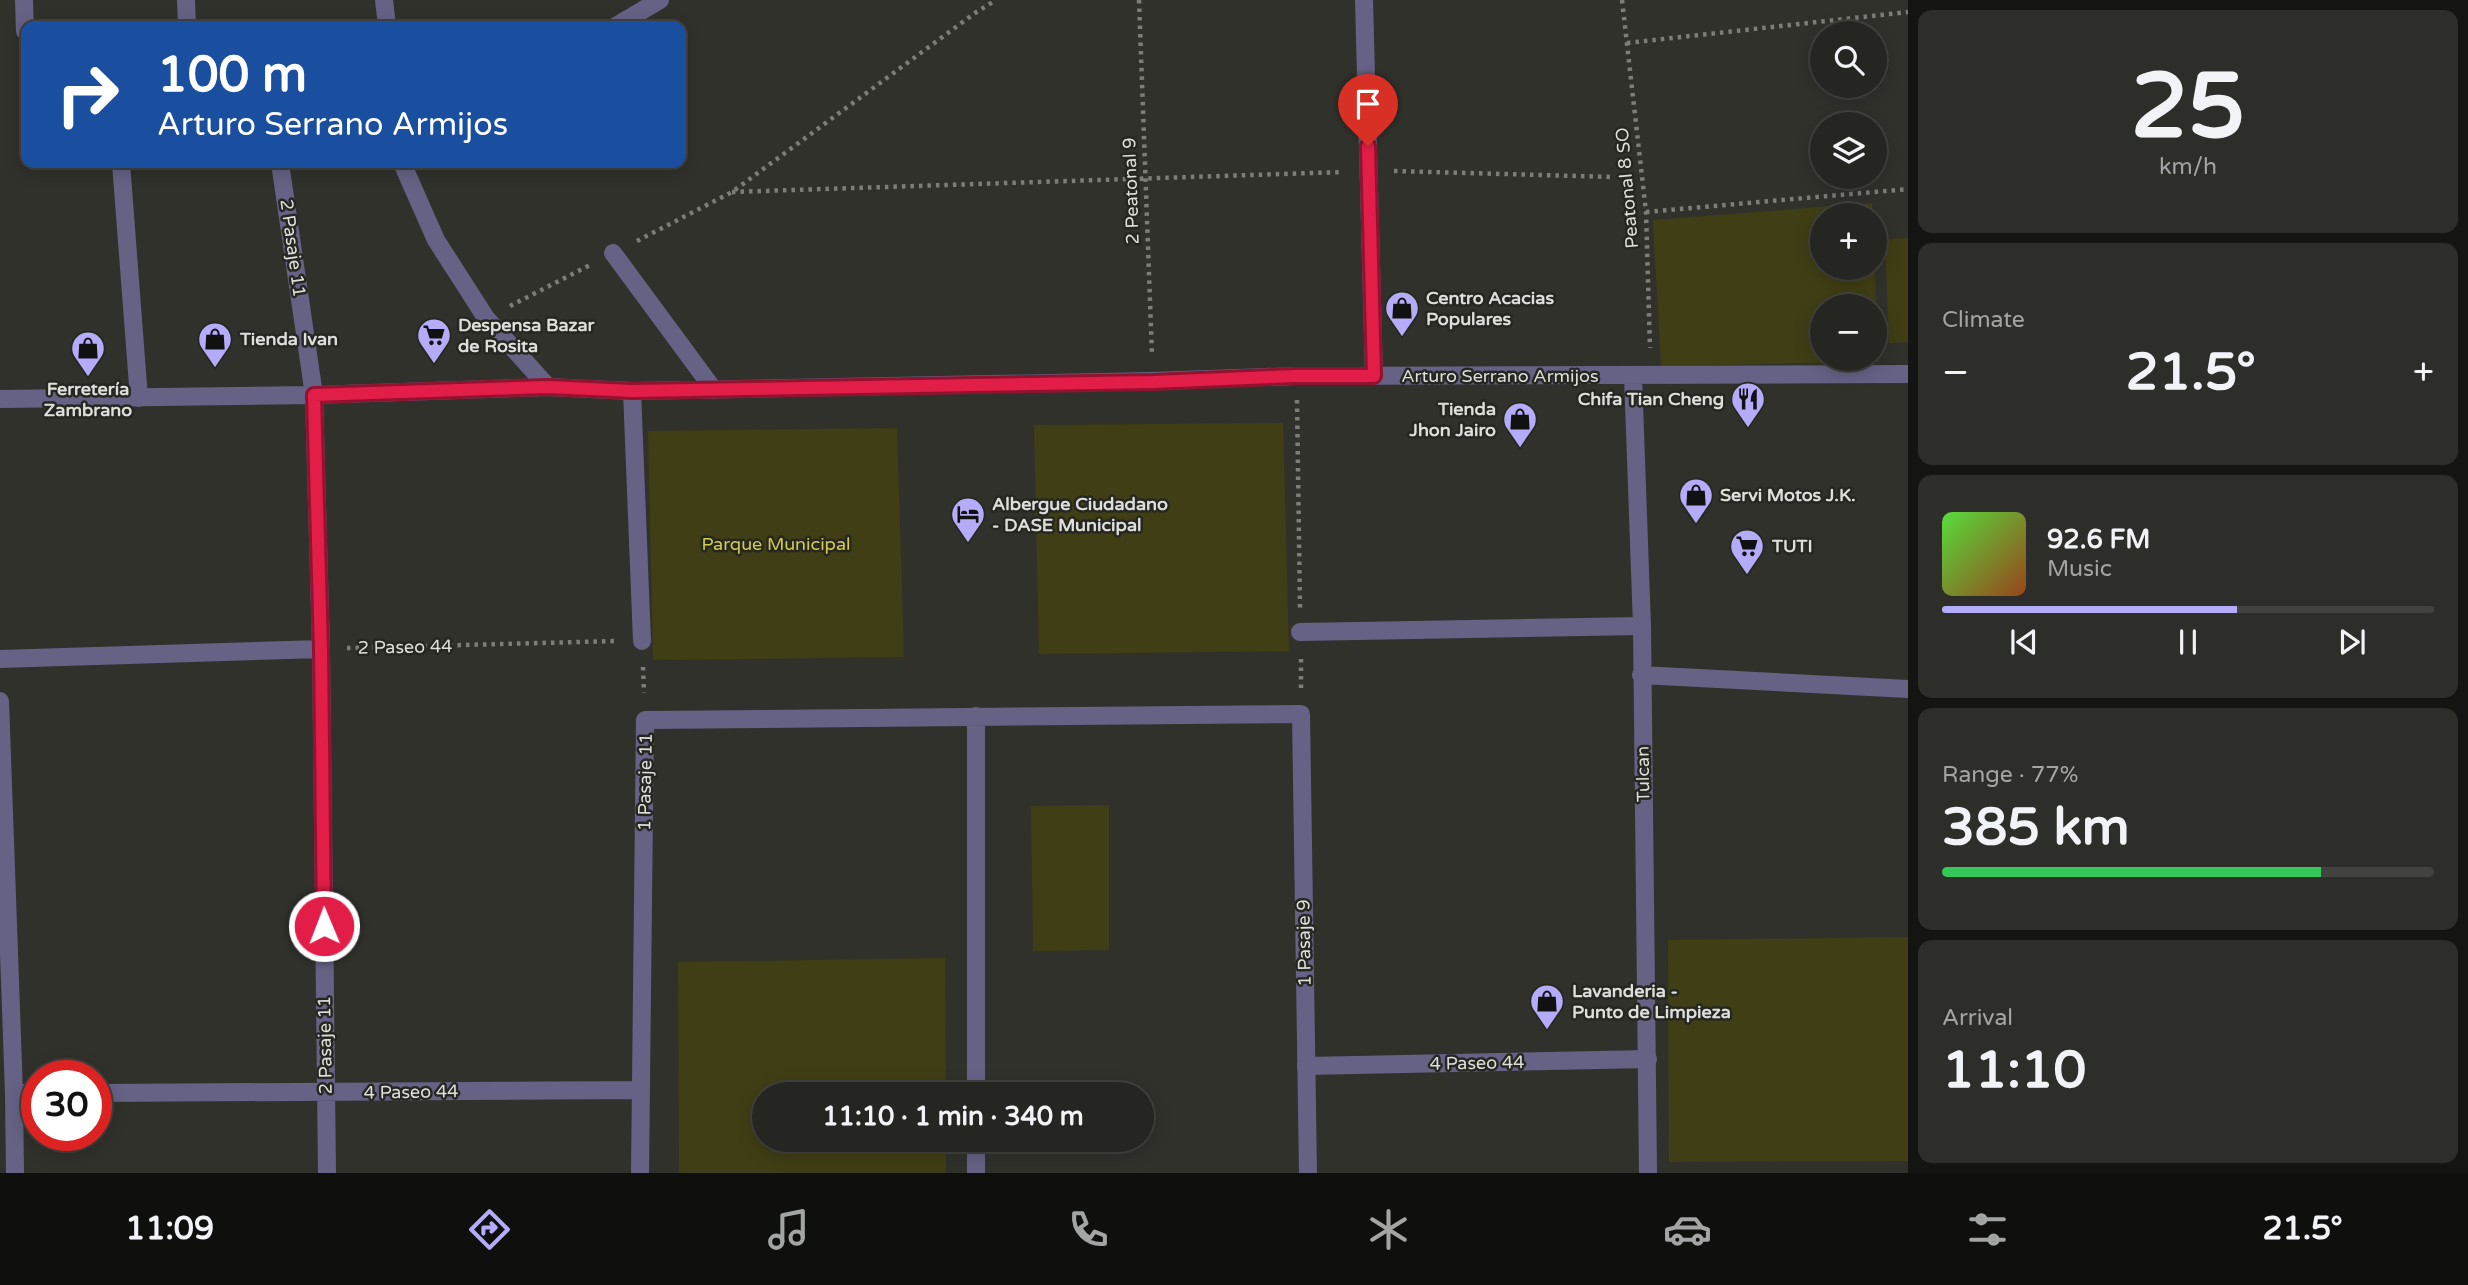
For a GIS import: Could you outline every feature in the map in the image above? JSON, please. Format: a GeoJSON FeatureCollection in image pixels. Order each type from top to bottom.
{"type":"FeatureCollection","features":[{"type":"Feature","properties":{"kind":"street"},"geometry":{"type":"LineString","coordinates":[[24,0],[25,21]]}},
{"type":"Feature","properties":{"kind":"street"},"geometry":{"type":"LineString","coordinates":[[186,0],[187,21]]}},
{"type":"Feature","properties":{"kind":"street"},"geometry":{"type":"LineString","coordinates":[[384,0],[386,21]]}},
{"type":"Feature","properties":{"kind":"street"},"geometry":{"type":"LineString","coordinates":[[625,21],[660,0]]}},
{"type":"Feature","properties":{"kind":"street"},"geometry":{"type":"LineString","coordinates":[[1364,0],[1374,376]]}},
{"type":"Feature","properties":{"kind":"street"},"geometry":{"type":"LineString","coordinates":[[121,168],[139,398]]}},
{"type":"Feature","properties":{"kind":"street","name":"2 Pasaje 11"},"geometry":{"type":"LineString","coordinates":[[281,168],[314,395],[321,649],[327,1173]]}},
{"type":"Feature","properties":{"kind":"street"},"geometry":{"type":"LineString","coordinates":[[404,168],[436,240],[486,318],[548,387]]}},
{"type":"Feature","properties":{"kind":"street"},"geometry":{"type":"LineString","coordinates":[[613,253],[714,390]]}},
{"type":"Feature","properties":{"kind":"street","name":"Arturo Serrano Armijos"},"geometry":{"type":"LineString","coordinates":[[0,399],[314,395],[548,387],[632,391],[714,390],[1153,382],[1296,376],[1908,373]]}},
{"type":"Feature","properties":{"kind":"street","name":"Tulcan"},"geometry":{"type":"LineString","coordinates":[[1642,375],[1642,675],[1648,1173]]}},
{"type":"Feature","properties":{"kind":"street"},"geometry":{"type":"LineString","coordinates":[[632,391],[642,641]]}},
{"type":"Feature","properties":{"kind":"street"},"geometry":{"type":"LineString","coordinates":[[1300,632],[1642,626]]}},
{"type":"Feature","properties":{"kind":"street"},"geometry":{"type":"LineString","coordinates":[[0,659],[321,649]]}},
{"type":"Feature","properties":{"kind":"street"},"geometry":{"type":"LineString","coordinates":[[1642,675],[1908,689]]}},
{"type":"Feature","properties":{"kind":"street"},"geometry":{"type":"LineString","coordinates":[[0,701],[5,954],[14,1093],[7,1138],[15,1173]]}},
{"type":"Feature","properties":{"kind":"street"},"geometry":{"type":"LineString","coordinates":[[645,720],[1301,714]]}},
{"type":"Feature","properties":{"kind":"street","name":"1 Pasaje 9"},"geometry":{"type":"LineString","coordinates":[[1301,714],[1308,1173]]}},
{"type":"Feature","properties":{"kind":"street"},"geometry":{"type":"LineString","coordinates":[[976,716],[976,1082]]}},
{"type":"Feature","properties":{"kind":"street","name":"1 Pasaje 11"},"geometry":{"type":"LineString","coordinates":[[640,1173],[645,720]]}},
{"type":"Feature","properties":{"kind":"street","name":"4 Paseo 44"},"geometry":{"type":"LineString","coordinates":[[1306,1066],[1648,1059]]}},
{"type":"Feature","properties":{"kind":"street","name":"4 Paseo 44"},"geometry":{"type":"LineString","coordinates":[[112,1093],[641,1090]]}},
{"type":"Feature","properties":{"kind":"street"},"geometry":{"type":"LineString","coordinates":[[14,1093],[21,1093]]}},
{"type":"Feature","properties":{"kind":"street"},"geometry":{"type":"LineString","coordinates":[[976,1152],[976,1173]]}},
{"type":"Feature","properties":{"kind":"path"},"geometry":{"type":"LineString","coordinates":[[486,318],[732,192],[996,0]]}},
{"type":"Feature","properties":{"kind":"path","name":"2 Peatonal 9"},"geometry":{"type":"LineString","coordinates":[[1139,0],[1153,382]]}},
{"type":"Feature","properties":{"kind":"path","name":"Peatonal 8 SO"},"geometry":{"type":"LineString","coordinates":[[1622,0],[1646,212],[1642,375]]}},
{"type":"Feature","properties":{"kind":"path"},"geometry":{"type":"LineString","coordinates":[[1627,43],[1908,12]]}},
{"type":"Feature","properties":{"kind":"path"},"geometry":{"type":"LineString","coordinates":[[732,192],[1368,171],[1614,177]]}},
{"type":"Feature","properties":{"kind":"path"},"geometry":{"type":"LineString","coordinates":[[1646,212],[1908,189]]}},
{"type":"Feature","properties":{"kind":"path"},"geometry":{"type":"LineString","coordinates":[[1296,376],[1301,714]]}},
{"type":"Feature","properties":{"kind":"path","name":"2 Paseo 44"},"geometry":{"type":"LineString","coordinates":[[321,649],[642,641]]}},
{"type":"Feature","properties":{"kind":"path","name":"1 Pasaje 11"},"geometry":{"type":"LineString","coordinates":[[642,641],[645,720]]}},
{"type":"Feature","properties":{"kind":"green space"},"geometry":{"type":"Polygon","coordinates":[[[1810,208],[1810,280],[1875,280],[1876,294],[1810,294],[1810,363],[1661,366],[1653,220],[1810,208]]]}},
{"type":"Feature","properties":{"kind":"green space"},"geometry":{"type":"Polygon","coordinates":[[[1908,238],[1908,342],[1889,343],[1887,239],[1908,238]]]}},
{"type":"Feature","properties":{"kind":"green space"},"geometry":{"type":"Polygon","coordinates":[[[1283,423],[1289,651],[1039,654],[1034,425],[1283,423]]]}},
{"type":"Feature","properties":{"kind":"green space","name":"Parque Municipal"},"geometry":{"type":"Polygon","coordinates":[[[897,428],[904,657],[653,660],[648,431],[897,428]]]}},
{"type":"Feature","properties":{"kind":"green space"},"geometry":{"type":"Polygon","coordinates":[[[1109,805],[1109,950],[1033,951],[1031,806],[1109,805]]]}},
{"type":"Feature","properties":{"kind":"green space"},"geometry":{"type":"Polygon","coordinates":[[[1908,937],[1908,1161],[1669,1162],[1668,940],[1908,937]]]}},
{"type":"Feature","properties":{"kind":"green space"},"geometry":{"type":"Polygon","coordinates":[[[945,958],[946,1082],[752,1082],[752,1152],[946,1152],[946,1173],[679,1173],[678,962],[945,958]]]}},
{"type":"Feature","properties":{"kind":"place","name":"Centro Acacias Populares"},"geometry":{"type":"Point","coordinates":[1402,338]}},
{"type":"Feature","properties":{"kind":"place","name":"Despensa Bazar de Rosita"},"geometry":{"type":"Point","coordinates":[434,365]}},
{"type":"Feature","properties":{"kind":"place","name":"Tienda Ivan"},"geometry":{"type":"Point","coordinates":[215,369]}},
{"type":"Feature","properties":{"kind":"place","name":"Ferretería Zambrano"},"geometry":{"type":"Point","coordinates":[88,378]}},
{"type":"Feature","properties":{"kind":"place","name":"Chifa Tian Cheng"},"geometry":{"type":"Point","coordinates":[1748,429]}},
{"type":"Feature","properties":{"kind":"place","name":"Tienda Jhon Jairo"},"geometry":{"type":"Point","coordinates":[1520,449]}},
{"type":"Feature","properties":{"kind":"place","name":"Servi Motos J.K."},"geometry":{"type":"Point","coordinates":[1696,525]}},
{"type":"Feature","properties":{"kind":"place","name":"Albergue Ciudadano - DASE Municipal"},"geometry":{"type":"Point","coordinates":[968,544]}},
{"type":"Feature","properties":{"kind":"place","name":"TUTI"},"geometry":{"type":"Point","coordinates":[1747,576]}},
{"type":"Feature","properties":{"kind":"place","name":"Lavanderia - Punto de Limpieza"},"geometry":{"type":"Point","coordinates":[1547,1031]}},
{"type":"Feature","properties":{"kind":"route"},"geometry":{"type":"LineString","coordinates":[[324,926],[321,649],[314,395],[548,387],[632,391],[1374,376],[1368,146]]}}]}
